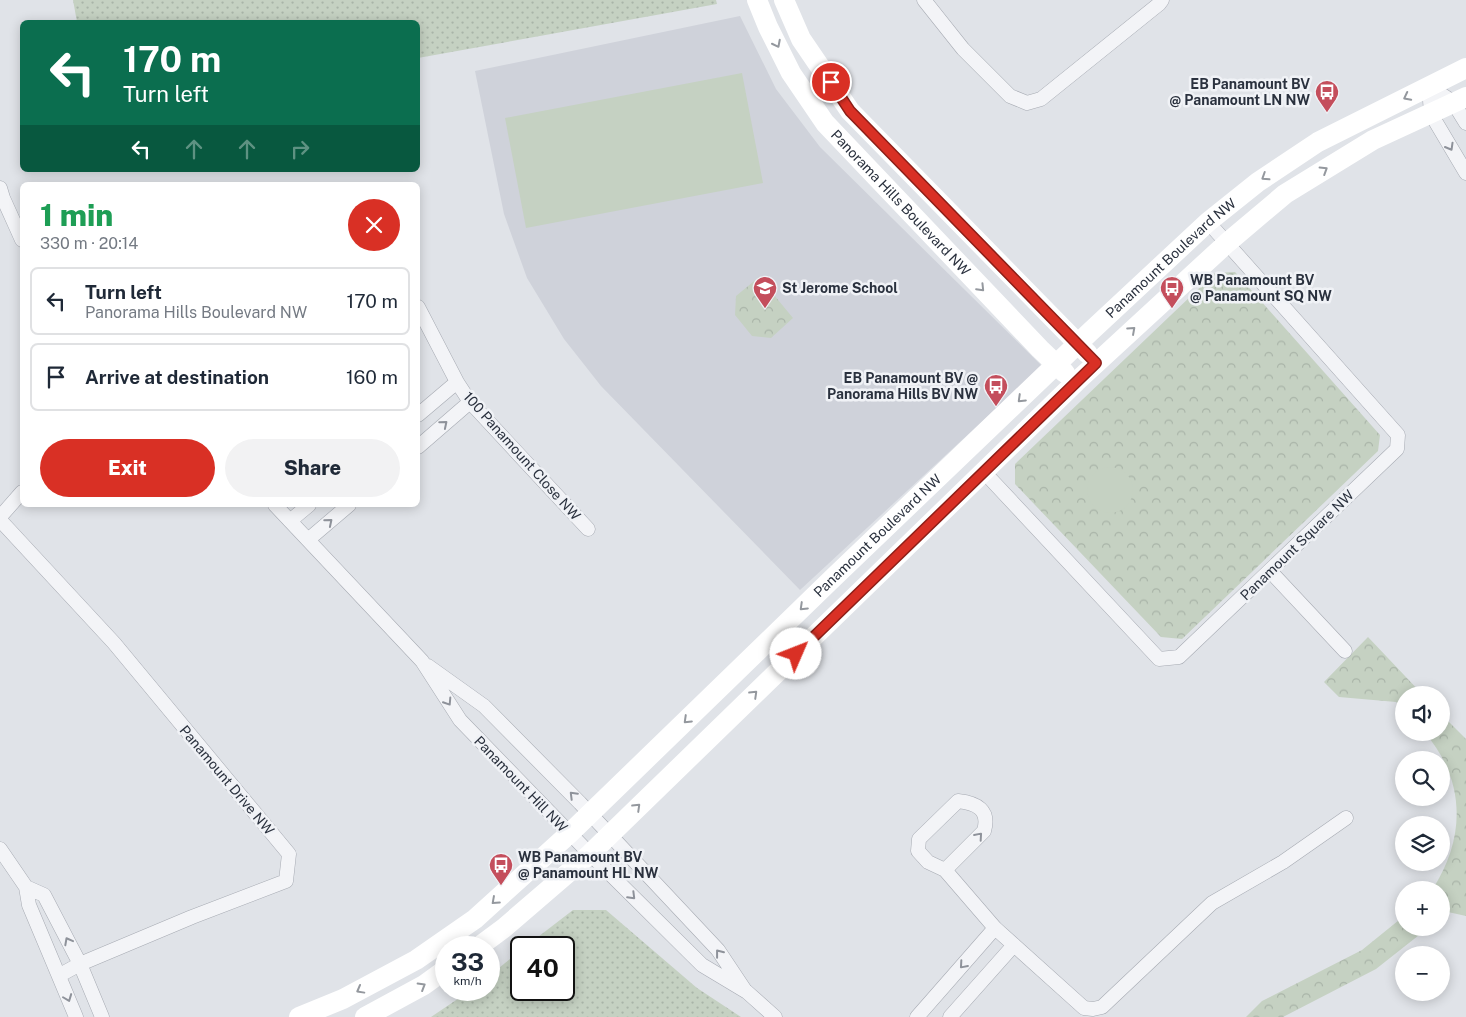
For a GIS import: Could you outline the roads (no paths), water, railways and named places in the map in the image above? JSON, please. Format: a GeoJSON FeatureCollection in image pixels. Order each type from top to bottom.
{"type":"FeatureCollection","features":[{"type":"Feature","properties":{"kind":"street","name":"Panorama Hills Boulevard NW"},"geometry":{"type":"LineString","coordinates":[[757,0],[791,73],[825,123],[939,245],[1056,365],[1076,382]]}},
{"type":"Feature","properties":{"kind":"street","name":"Panorama Hills Boulevard NW"},"geometry":{"type":"LineString","coordinates":[[784,0],[802,39],[850,111],[1096,363]]}},
{"type":"Feature","properties":{"kind":"street"},"geometry":{"type":"LineString","coordinates":[[924,0],[963,49],[1010,96],[1027,103],[1041,99],[1162,0]]}},
{"type":"Feature","properties":{"kind":"street","name":"Panamount Boulevard NW"},"geometry":{"type":"LineString","coordinates":[[298,1017],[344,999],[416,960],[475,919],[570,833],[1056,365],[1208,222],[1258,182],[1318,142],[1466,68]]}},
{"type":"Feature","properties":{"kind":"street"},"geometry":{"type":"LineString","coordinates":[[1466,123],[1460,100],[1429,86],[1431,114],[1466,173]]}},
{"type":"Feature","properties":{"kind":"street","name":"Panamount Boulevard NW"},"geometry":{"type":"LineString","coordinates":[[493,936],[590,854],[1076,382],[1228,243],[1285,194],[1373,140],[1460,100]]}},
{"type":"Feature","properties":{"kind":"street"},"geometry":{"type":"LineString","coordinates":[[0,188],[20,236]]}},
{"type":"Feature","properties":{"kind":"street","name":"Panamount Square NW"},"geometry":{"type":"LineString","coordinates":[[984,472],[1159,659],[1179,657],[1397,449],[1398,435],[1208,222]]}},
{"type":"Feature","properties":{"kind":"street","name":"100 Panamount Close NW"},"geometry":{"type":"LineString","coordinates":[[420,311],[457,382],[470,402],[588,529]]}},
{"type":"Feature","properties":{"kind":"street"},"geometry":{"type":"LineString","coordinates":[[420,413],[457,382]]}},
{"type":"Feature","properties":{"kind":"street"},"geometry":{"type":"LineString","coordinates":[[420,445],[470,402]]}},
{"type":"Feature","properties":{"kind":"street"},"geometry":{"type":"LineString","coordinates":[[966,452],[984,472]]}},
{"type":"Feature","properties":{"kind":"street"},"geometry":{"type":"LineString","coordinates":[[0,519],[20,494]]}},
{"type":"Feature","properties":{"kind":"street","name":"Panamount Hill NW"},"geometry":{"type":"LineString","coordinates":[[277,507],[422,661],[460,720],[590,854],[702,965],[747,992],[775,1017]]}},
{"type":"Feature","properties":{"kind":"street"},"geometry":{"type":"LineString","coordinates":[[291,520],[307,507]]}},
{"type":"Feature","properties":{"kind":"street"},"geometry":{"type":"LineString","coordinates":[[309,539],[347,507]]}},
{"type":"Feature","properties":{"kind":"street","name":"Panamount Drive NW"},"geometry":{"type":"LineString","coordinates":[[0,519],[114,643],[289,854],[286,881],[192,917],[80,964],[60,975]]}},
{"type":"Feature","properties":{"kind":"street"},"geometry":{"type":"LineString","coordinates":[[1270,571],[1345,651]]}},
{"type":"Feature","properties":{"kind":"street"},"geometry":{"type":"LineString","coordinates":[[834,578],[854,598]]}},
{"type":"Feature","properties":{"kind":"street","name":"Panamount Hill NW"},"geometry":{"type":"LineString","coordinates":[[422,661],[484,706],[590,813],[718,950],[747,992]]}},
{"type":"Feature","properties":{"kind":"street"},"geometry":{"type":"LineString","coordinates":[[945,870],[984,831],[985,814],[974,803],[958,801],[919,839],[918,851],[928,862],[945,870],[1005,937],[1084,1008],[1093,1010],[1102,1007],[1212,903],[1283,862],[1346,818]]}},
{"type":"Feature","properties":{"kind":"street"},"geometry":{"type":"LineString","coordinates":[[0,849],[26,887],[29,905],[76,1017]]}},
{"type":"Feature","properties":{"kind":"street"},"geometry":{"type":"LineString","coordinates":[[26,887],[44,895],[80,964],[102,1017]]}},
{"type":"Feature","properties":{"kind":"street"},"geometry":{"type":"LineString","coordinates":[[917,1017],[1005,937]]}},
{"type":"Feature","properties":{"kind":"street"},"geometry":{"type":"LineString","coordinates":[[950,1017],[1005,937]]}},
{"type":"Feature","properties":{"kind":"street"},"geometry":{"type":"LineString","coordinates":[[365,1017],[435,977]]}},
{"type":"Feature","properties":{"kind":"place","name":"EB Panamount BV @ Panamount LN NW"},"geometry":{"type":"Point","coordinates":[1327,113]}},
{"type":"Feature","properties":{"kind":"place","name":"St Jerome School"},"geometry":{"type":"Point","coordinates":[765,309]}},
{"type":"Feature","properties":{"kind":"place","name":"WB Panamount BV @ Panamount SQ NW"},"geometry":{"type":"Point","coordinates":[1172,309]}},
{"type":"Feature","properties":{"kind":"place","name":"EB Panamount BV @ Panorama Hills BV NW"},"geometry":{"type":"Point","coordinates":[996,407]}},
{"type":"Feature","properties":{"kind":"place","name":"WB Panamount BV @ Panamount HL NW"},"geometry":{"type":"Point","coordinates":[501,886]}}]}
